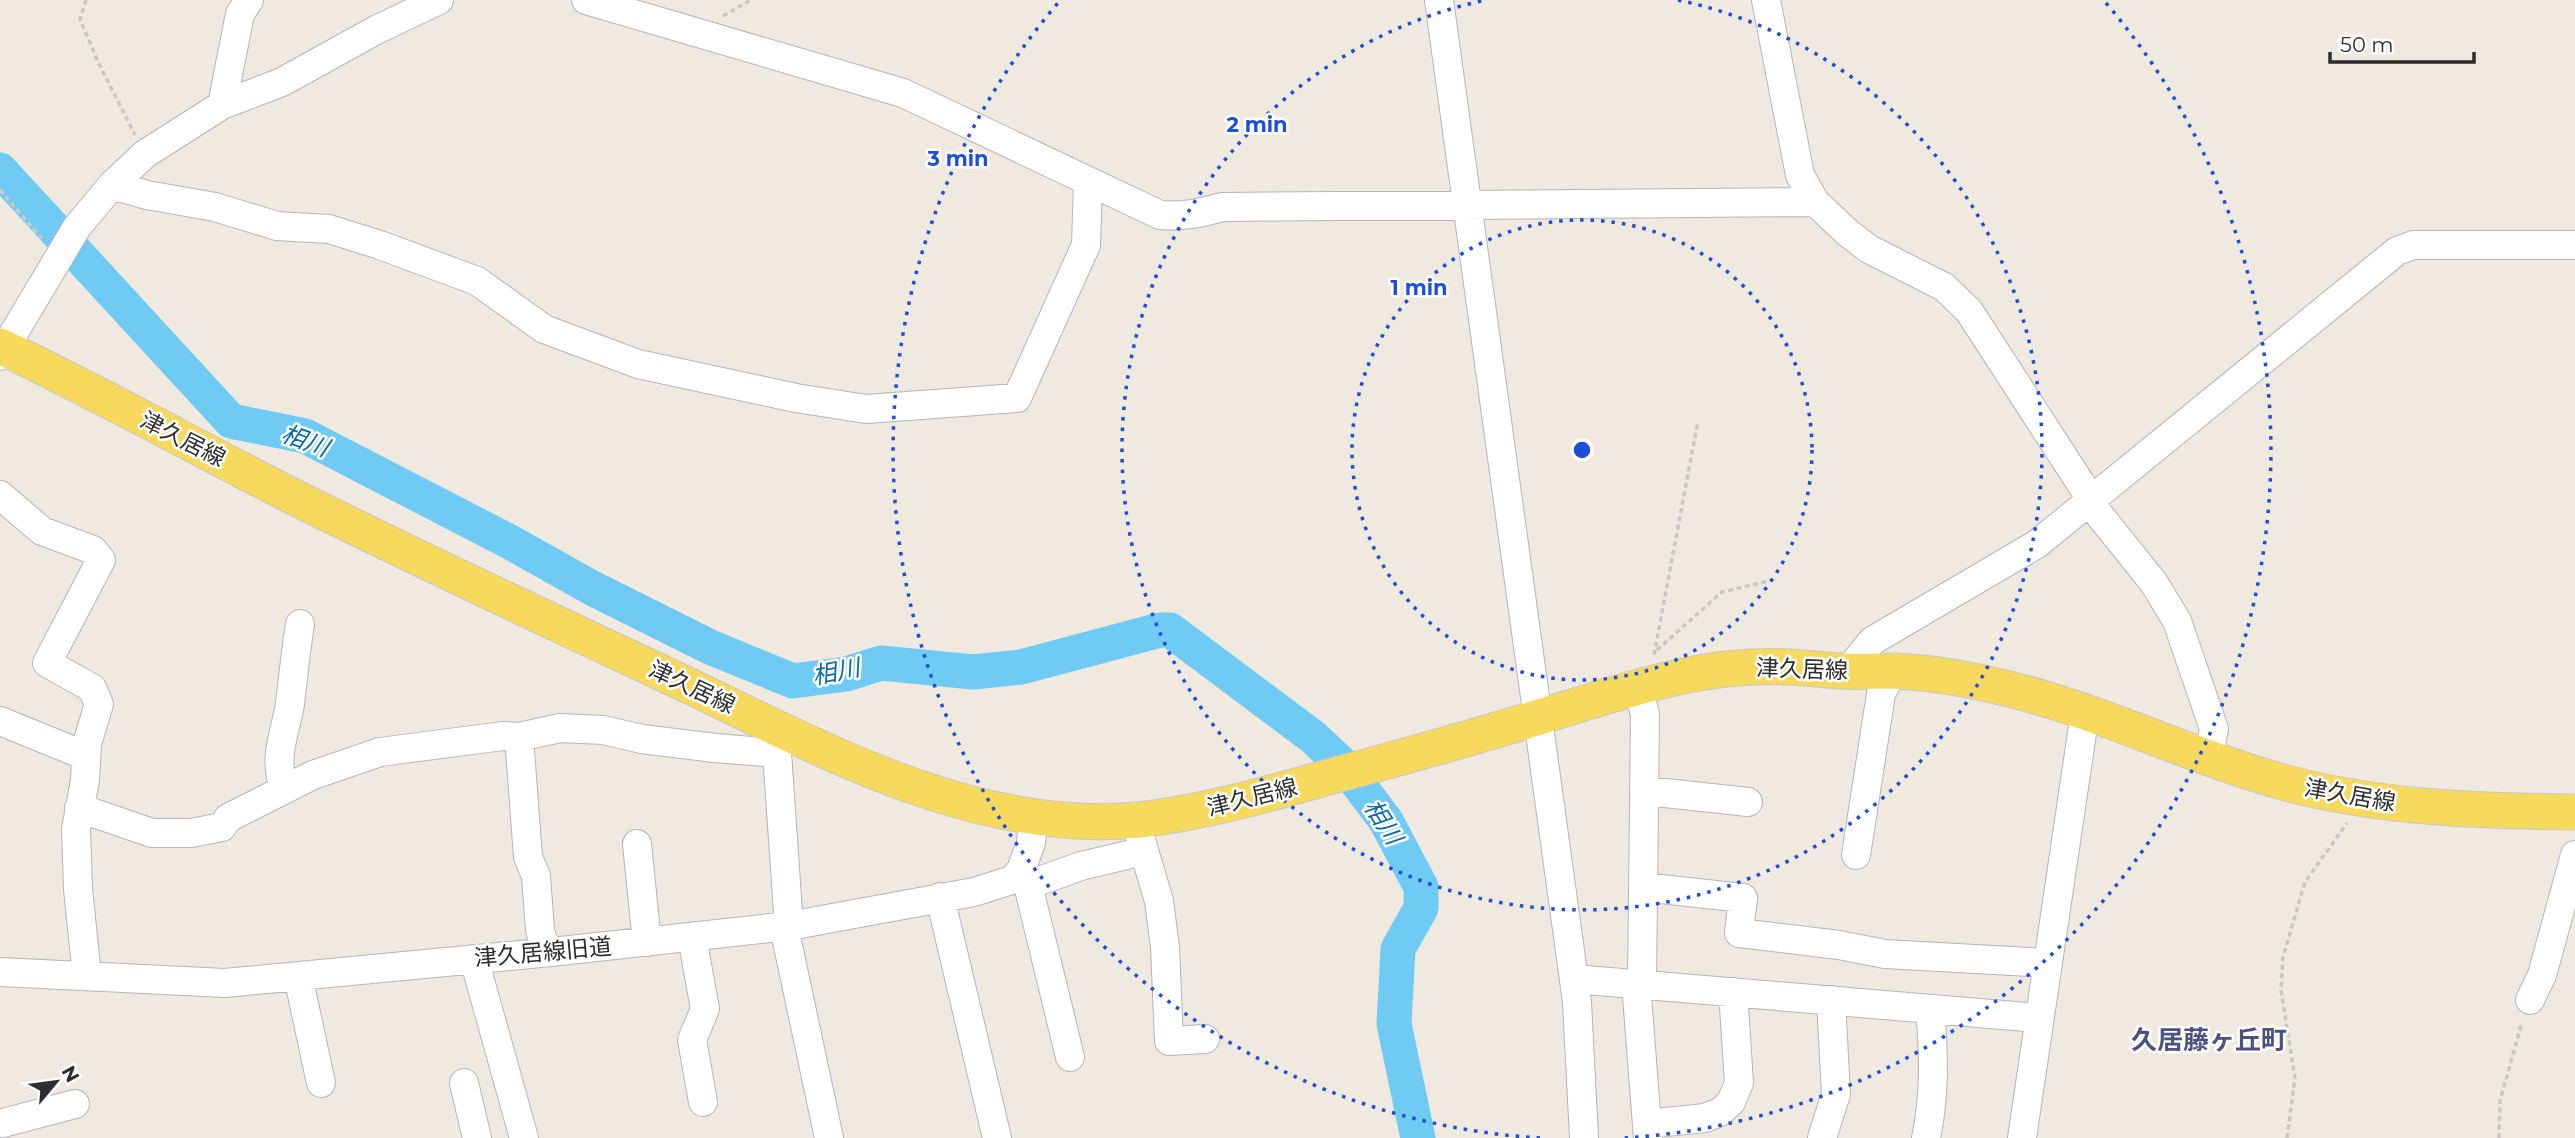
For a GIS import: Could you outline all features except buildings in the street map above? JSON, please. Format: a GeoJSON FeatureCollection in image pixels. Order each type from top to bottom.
{"type":"FeatureCollection","features":[{"type":"Feature","properties":{"kind":"main road","name":"津久居線"},"geometry":{"type":"LineString","coordinates":[[2,350],[599,644],[783,742],[864,767],[928,793],[1033,817],[1074,821],[1135,820],[1218,807],[1536,718],[1638,685],[1701,672],[1784,666],[1847,672],[1893,671],[1994,685],[2085,713],[2208,758],[2292,784],[2364,799],[2480,811],[2575,813]]}},
{"type":"Feature","properties":{"kind":"street"},"geometry":{"type":"LineString","coordinates":[[222,105],[240,14],[249,0]]}},
{"type":"Feature","properties":{"kind":"street"},"geometry":{"type":"LineString","coordinates":[[2,350],[77,227],[112,185],[145,154],[222,105],[282,82],[376,30],[439,0]]}},
{"type":"Feature","properties":{"kind":"street"},"geometry":{"type":"LineString","coordinates":[[586,0],[883,85],[1160,215],[1200,214],[1223,206],[1815,202]]}},
{"type":"Feature","properties":{"kind":"street"},"geometry":{"type":"LineString","coordinates":[[1439,0],[1574,979],[1584,1138]]}},
{"type":"Feature","properties":{"kind":"street"},"geometry":{"type":"LineString","coordinates":[[1766,0],[1800,175],[1815,202],[1868,249],[1944,287],[1969,311],[2085,490],[2154,583],[2177,621],[2214,729],[2208,758]]}},
{"type":"Feature","properties":{"kind":"street"},"geometry":{"type":"LineString","coordinates":[[112,185],[147,195],[215,207],[277,226],[329,229],[380,245],[477,281],[544,328],[638,364],[796,398],[866,409],[1017,398],[1087,245],[1088,182]]}},
{"type":"Feature","properties":{"kind":"street"},"geometry":{"type":"LineString","coordinates":[[1847,672],[1872,641],[2018,557],[2092,500],[2397,251],[2413,245],[2575,245]]}},
{"type":"Feature","properties":{"kind":"street"},"geometry":{"type":"LineString","coordinates":[[0,495],[42,531],[93,550],[101,560],[47,663],[92,688],[99,704],[87,744],[85,780],[76,829],[87,976]]}},
{"type":"Feature","properties":{"kind":"street"},"geometry":{"type":"LineString","coordinates":[[285,789],[280,777],[281,734],[289,711],[300,624]]}},
{"type":"Feature","properties":{"kind":"street"},"geometry":{"type":"LineString","coordinates":[[1856,855],[1881,694],[1893,671]]}},
{"type":"Feature","properties":{"kind":"street"},"geometry":{"type":"LineString","coordinates":[[1638,685],[1645,715],[1639,984],[1647,1131],[1706,1118],[1720,1112],[1731,1102],[1739,1083],[1733,992]]}},
{"type":"Feature","properties":{"kind":"street"},"geometry":{"type":"LineString","coordinates":[[2022,1138],[2085,713]]}},
{"type":"Feature","properties":{"kind":"street"},"geometry":{"type":"LineString","coordinates":[[0,720],[86,756]]}},
{"type":"Feature","properties":{"kind":"street"},"geometry":{"type":"LineString","coordinates":[[79,808],[152,832],[191,833],[222,827],[228,818],[313,775],[380,752],[503,736],[519,737],[560,728],[603,730],[654,741],[783,742],[786,926],[829,1138]]}},
{"type":"Feature","properties":{"kind":"street"},"geometry":{"type":"LineString","coordinates":[[519,737],[528,857],[536,876],[540,930],[543,941],[551,952]]}},
{"type":"Feature","properties":{"kind":"street"},"geometry":{"type":"LineString","coordinates":[[1644,793],[1748,802]]}},
{"type":"Feature","properties":{"kind":"street"},"geometry":{"type":"LineString","coordinates":[[1033,817],[1024,877],[1070,1057]]}},
{"type":"Feature","properties":{"kind":"street"},"geometry":{"type":"LineString","coordinates":[[1135,820],[1159,901],[1165,947],[1169,1041],[1205,1039]]}},
{"type":"Feature","properties":{"kind":"street"},"geometry":{"type":"LineString","coordinates":[[637,844],[647,942]]}},
{"type":"Feature","properties":{"kind":"street"},"geometry":{"type":"LineString","coordinates":[[2530,1000],[2542,975],[2575,855]]}},
{"type":"Feature","properties":{"kind":"street","name":"津久居線旧道"},"geometry":{"type":"LineString","coordinates":[[0,972],[225,983],[551,952],[786,926],[995,887],[1024,877],[1127,856]]}},
{"type":"Feature","properties":{"kind":"street"},"geometry":{"type":"LineString","coordinates":[[1643,887],[1743,898],[1739,933],[1839,945],[1885,954],[2047,962]]}},
{"type":"Feature","properties":{"kind":"street"},"geometry":{"type":"LineString","coordinates":[[940,897],[997,1138]]}},
{"type":"Feature","properties":{"kind":"street"},"geometry":{"type":"LineString","coordinates":[[692,937],[705,1009],[692,1040],[704,1102]]}},
{"type":"Feature","properties":{"kind":"street"},"geometry":{"type":"LineString","coordinates":[[474,959],[519,1137]]}},
{"type":"Feature","properties":{"kind":"street"},"geometry":{"type":"LineString","coordinates":[[298,976],[321,1083]]}},
{"type":"Feature","properties":{"kind":"street"},"geometry":{"type":"LineString","coordinates":[[1574,979],[2038,1018]]}},
{"type":"Feature","properties":{"kind":"street"},"geometry":{"type":"LineString","coordinates":[[1822,1138],[1836,1094],[1831,1000]]}},
{"type":"Feature","properties":{"kind":"street"},"geometry":{"type":"LineString","coordinates":[[1926,1138],[1932,1110],[1930,1009]]}},
{"type":"Feature","properties":{"kind":"street"},"geometry":{"type":"LineString","coordinates":[[464,1083],[477,1138]]}},
{"type":"Feature","properties":{"kind":"street"},"geometry":{"type":"LineString","coordinates":[[3,1121],[75,1104]]}},
{"type":"Feature","properties":{"kind":"path"},"geometry":{"type":"LineString","coordinates":[[86,0],[80,19],[99,64],[145,154]]}},
{"type":"Feature","properties":{"kind":"path"},"geometry":{"type":"LineString","coordinates":[[0,190],[57,257]]}},
{"type":"Feature","properties":{"kind":"path"},"geometry":{"type":"LineString","coordinates":[[1638,685],[1656,652],[1698,421]]}},
{"type":"Feature","properties":{"kind":"path"},"geometry":{"type":"LineString","coordinates":[[1656,652],[1722,592],[1769,581]]}},
{"type":"Feature","properties":{"kind":"path"},"geometry":{"type":"LineString","coordinates":[[2287,1138],[2295,1078],[2281,990],[2283,957],[2305,882],[2364,799]]}},
{"type":"Feature","properties":{"kind":"path"},"geometry":{"type":"LineString","coordinates":[[2499,1138],[2500,1101],[2530,1000]]}},
{"type":"Feature","properties":{"kind":"waterway","name":"相川"},"geometry":{"type":"LineString","coordinates":[[0,170],[231,421],[305,436],[510,542],[592,588],[710,647],[793,681],[846,674],[881,663],[973,672],[1021,667],[1160,630],[1170,630],[1313,737],[1346,768],[1386,821],[1421,887],[1421,908],[1398,949],[1394,1024],[1418,1138]]}},
{"type":"Feature","properties":{"kind":"district","name":"久居藤ヶ丘町"},"geometry":{"type":"Point","coordinates":[2209,1040]}}]}
